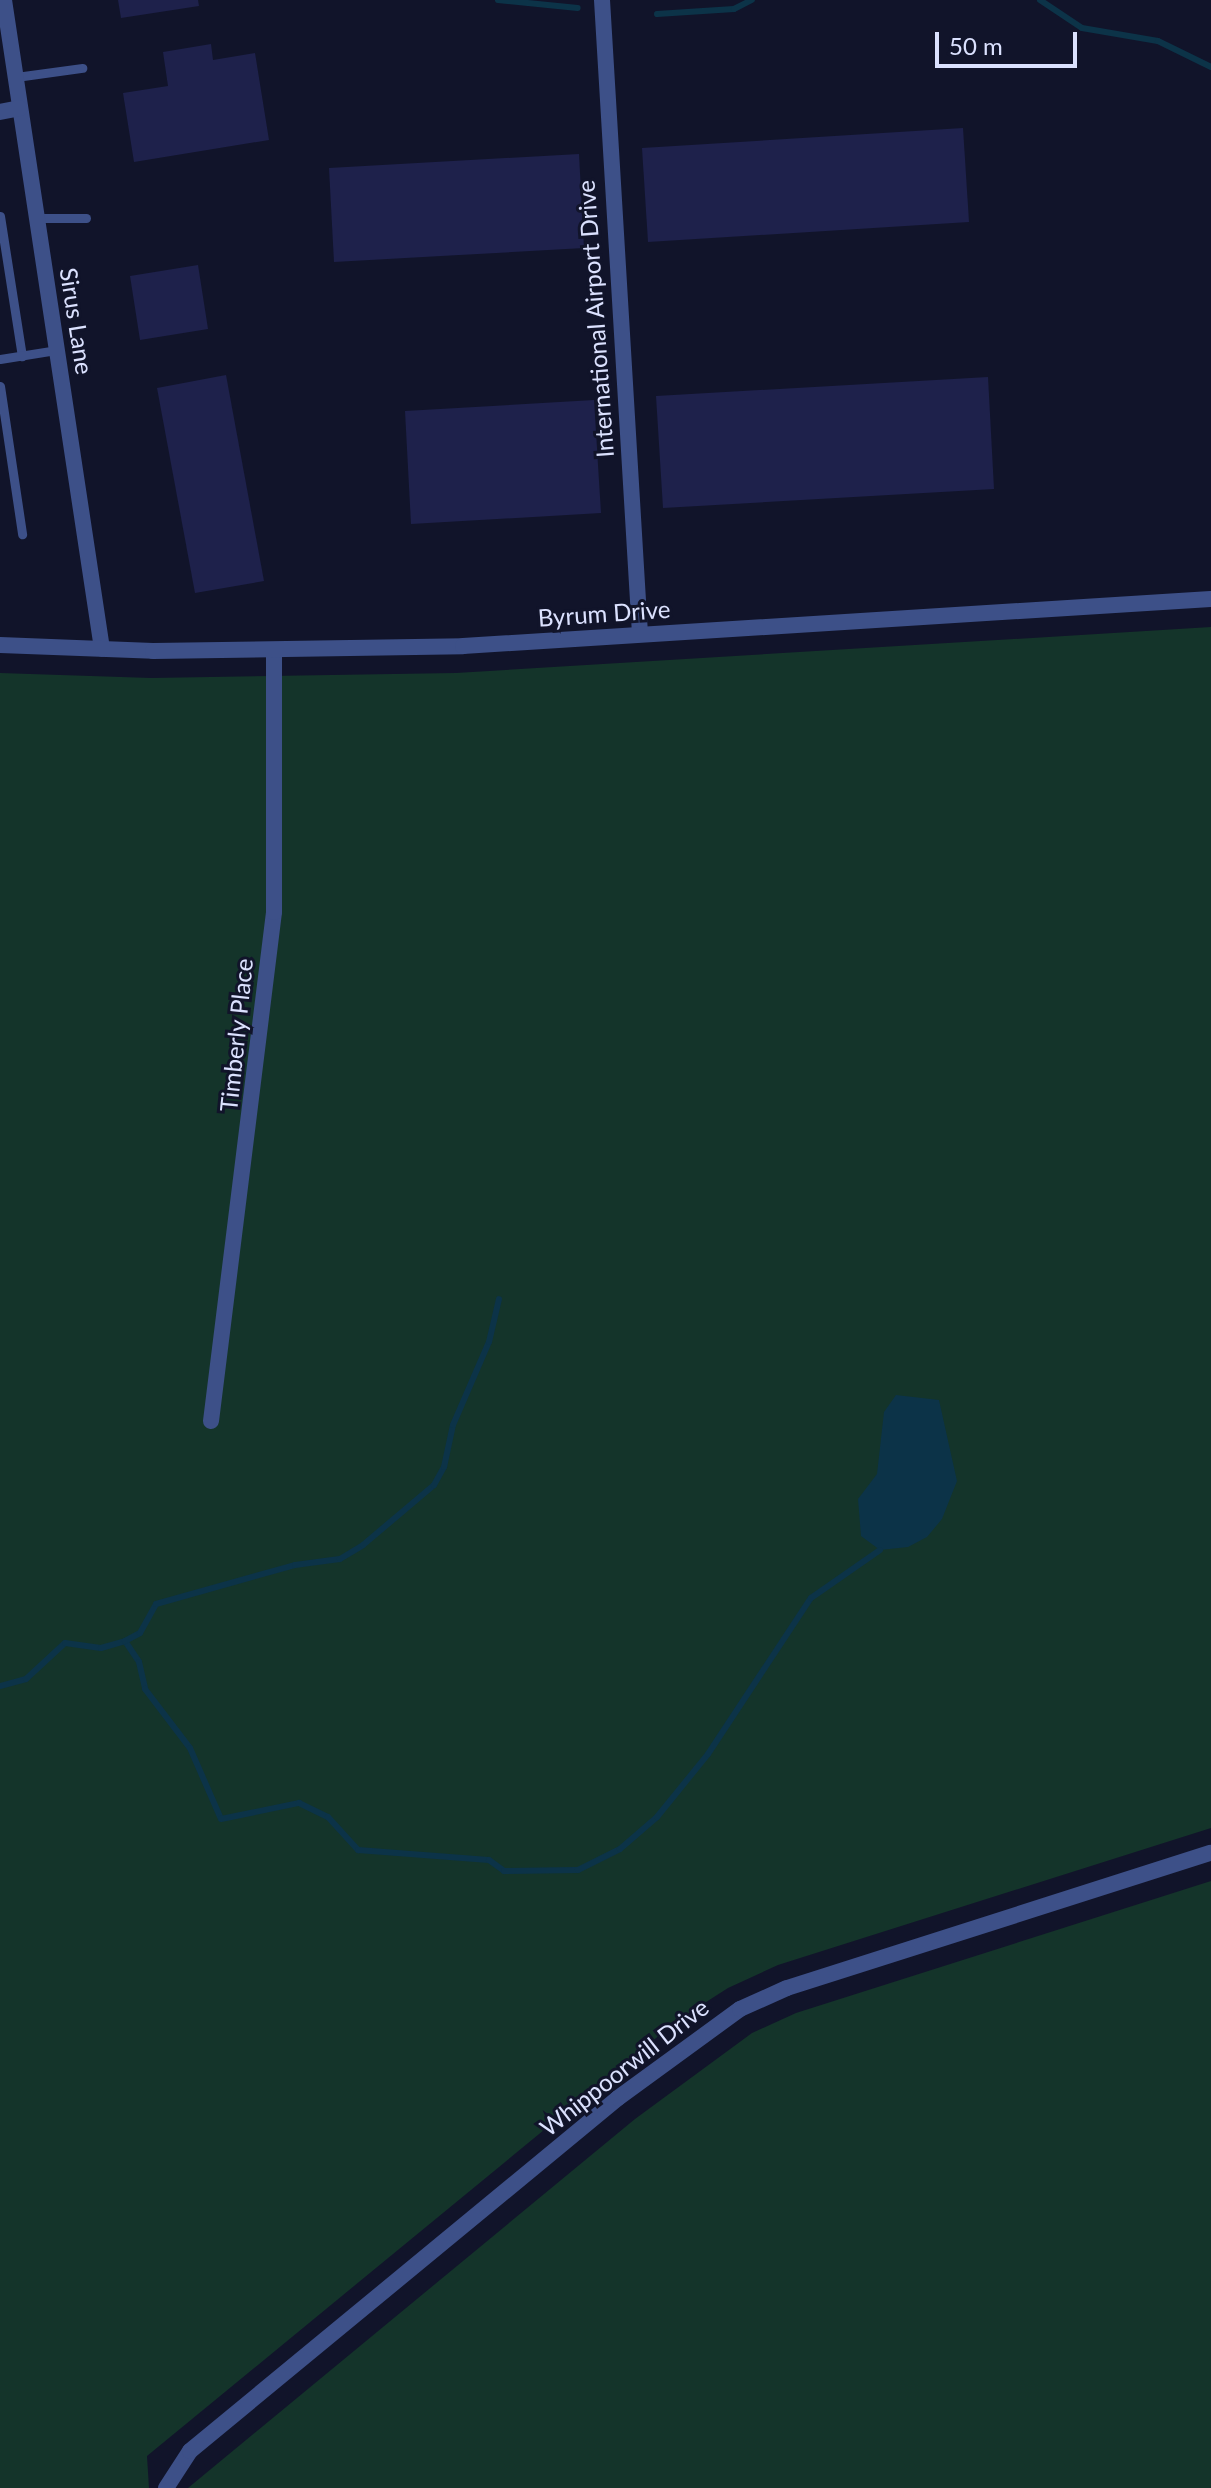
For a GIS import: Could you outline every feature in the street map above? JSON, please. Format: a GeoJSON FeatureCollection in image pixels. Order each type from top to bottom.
{"type":"FeatureCollection","features":[{"type":"Feature","properties":{"kind":"street","name":"Sirus Lane"},"geometry":{"type":"LineString","coordinates":[[4,0],[102,649]]}},
{"type":"Feature","properties":{"kind":"street","name":"International Airport Drive"},"geometry":{"type":"LineString","coordinates":[[602,0],[640,634]]}},
{"type":"Feature","properties":{"kind":"street"},"geometry":{"type":"LineString","coordinates":[[0,112],[20,108]]}},
{"type":"Feature","properties":{"kind":"street","name":"Byrum Drive"},"geometry":{"type":"LineString","coordinates":[[0,645],[274,651],[640,634],[1211,599]]}},
{"type":"Feature","properties":{"kind":"street","name":"Timberly Place"},"geometry":{"type":"LineString","coordinates":[[211,1421],[274,912],[274,651]]}},
{"type":"Feature","properties":{"kind":"street","name":"Whippoorwill Drive"},"geometry":{"type":"LineString","coordinates":[[166,2488],[177,2463],[203,2441],[618,2098],[740,2009],[787,1988],[1211,1853]]}},
{"type":"Feature","properties":{"kind":"lane"},"geometry":{"type":"LineString","coordinates":[[16,77],[82,68]]}},
{"type":"Feature","properties":{"kind":"lane"},"geometry":{"type":"LineString","coordinates":[[0,216],[22,356]]}},
{"type":"Feature","properties":{"kind":"lane"},"geometry":{"type":"LineString","coordinates":[[37,218],[86,218]]}},
{"type":"Feature","properties":{"kind":"lane"},"geometry":{"type":"LineString","coordinates":[[0,359],[57,350]]}},
{"type":"Feature","properties":{"kind":"lane"},"geometry":{"type":"LineString","coordinates":[[0,386],[22,534]]}},
{"type":"Feature","properties":{"kind":"green space"},"geometry":{"type":"Polygon","coordinates":[[[1211,627],[1211,1828],[778,1965],[728,1988],[678,2020],[147,2456],[149,2488],[0,2488],[0,673],[151,678],[456,673],[1211,627]]]}},
{"type":"Feature","properties":{"kind":"green space"},"geometry":{"type":"Polygon","coordinates":[[[1211,1881],[1211,2488],[188,2488],[635,2119],[752,2033],[796,2013],[1211,1881]]]}},
{"type":"Feature","properties":{"kind":"water"},"geometry":{"type":"Polygon","coordinates":[[[896,1395],[939,1400],[957,1481],[942,1519],[927,1537],[908,1547],[880,1550],[861,1536],[858,1499],[877,1474],[884,1412],[896,1395]]]}},
{"type":"Feature","properties":{"kind":"building"},"geometry":{"type":"Polygon","coordinates":[[[118,0],[198,0],[199,6],[121,18],[118,0]]]}},
{"type":"Feature","properties":{"kind":"building"},"geometry":{"type":"Polygon","coordinates":[[[211,44],[213,60],[255,53],[269,140],[134,162],[123,93],[168,86],[163,52],[211,44]]]}},
{"type":"Feature","properties":{"kind":"building"},"geometry":{"type":"Polygon","coordinates":[[[963,128],[969,222],[648,242],[642,148],[963,128]]]}},
{"type":"Feature","properties":{"kind":"building"},"geometry":{"type":"Polygon","coordinates":[[[579,154],[584,248],[334,262],[329,168],[579,154]]]}},
{"type":"Feature","properties":{"kind":"building"},"geometry":{"type":"Polygon","coordinates":[[[198,265],[208,329],[140,340],[130,276],[198,265]]]}},
{"type":"Feature","properties":{"kind":"building"},"geometry":{"type":"Polygon","coordinates":[[[226,375],[264,581],[195,593],[157,388],[226,375]]]}},
{"type":"Feature","properties":{"kind":"building"},"geometry":{"type":"Polygon","coordinates":[[[988,377],[994,489],[663,508],[656,396],[988,377]]]}},
{"type":"Feature","properties":{"kind":"building"},"geometry":{"type":"Polygon","coordinates":[[[594,400],[601,513],[411,524],[405,411],[594,400]]]}},
{"type":"Feature","properties":{"kind":"waterway"},"geometry":{"type":"LineString","coordinates":[[498,0],[578,8]]}},
{"type":"Feature","properties":{"kind":"waterway"},"geometry":{"type":"LineString","coordinates":[[657,14],[734,9],[752,0]]}},
{"type":"Feature","properties":{"kind":"waterway"},"geometry":{"type":"LineString","coordinates":[[1040,0],[1082,28],[1158,41],[1211,67]]}},
{"type":"Feature","properties":{"kind":"waterway"},"geometry":{"type":"LineString","coordinates":[[0,1686],[26,1679],[65,1643],[101,1648],[125,1641],[140,1633],[156,1604],[295,1565],[340,1559],[363,1545],[434,1485],[444,1467],[453,1425],[489,1342],[499,1299]]}},
{"type":"Feature","properties":{"kind":"waterway"},"geometry":{"type":"LineString","coordinates":[[125,1641],[139,1662],[145,1689],[190,1748],[221,1819],[299,1803],[328,1817],[358,1850],[489,1860],[504,1871],[578,1870],[620,1849],[657,1817],[708,1754],[811,1598],[880,1550]]}}]}
